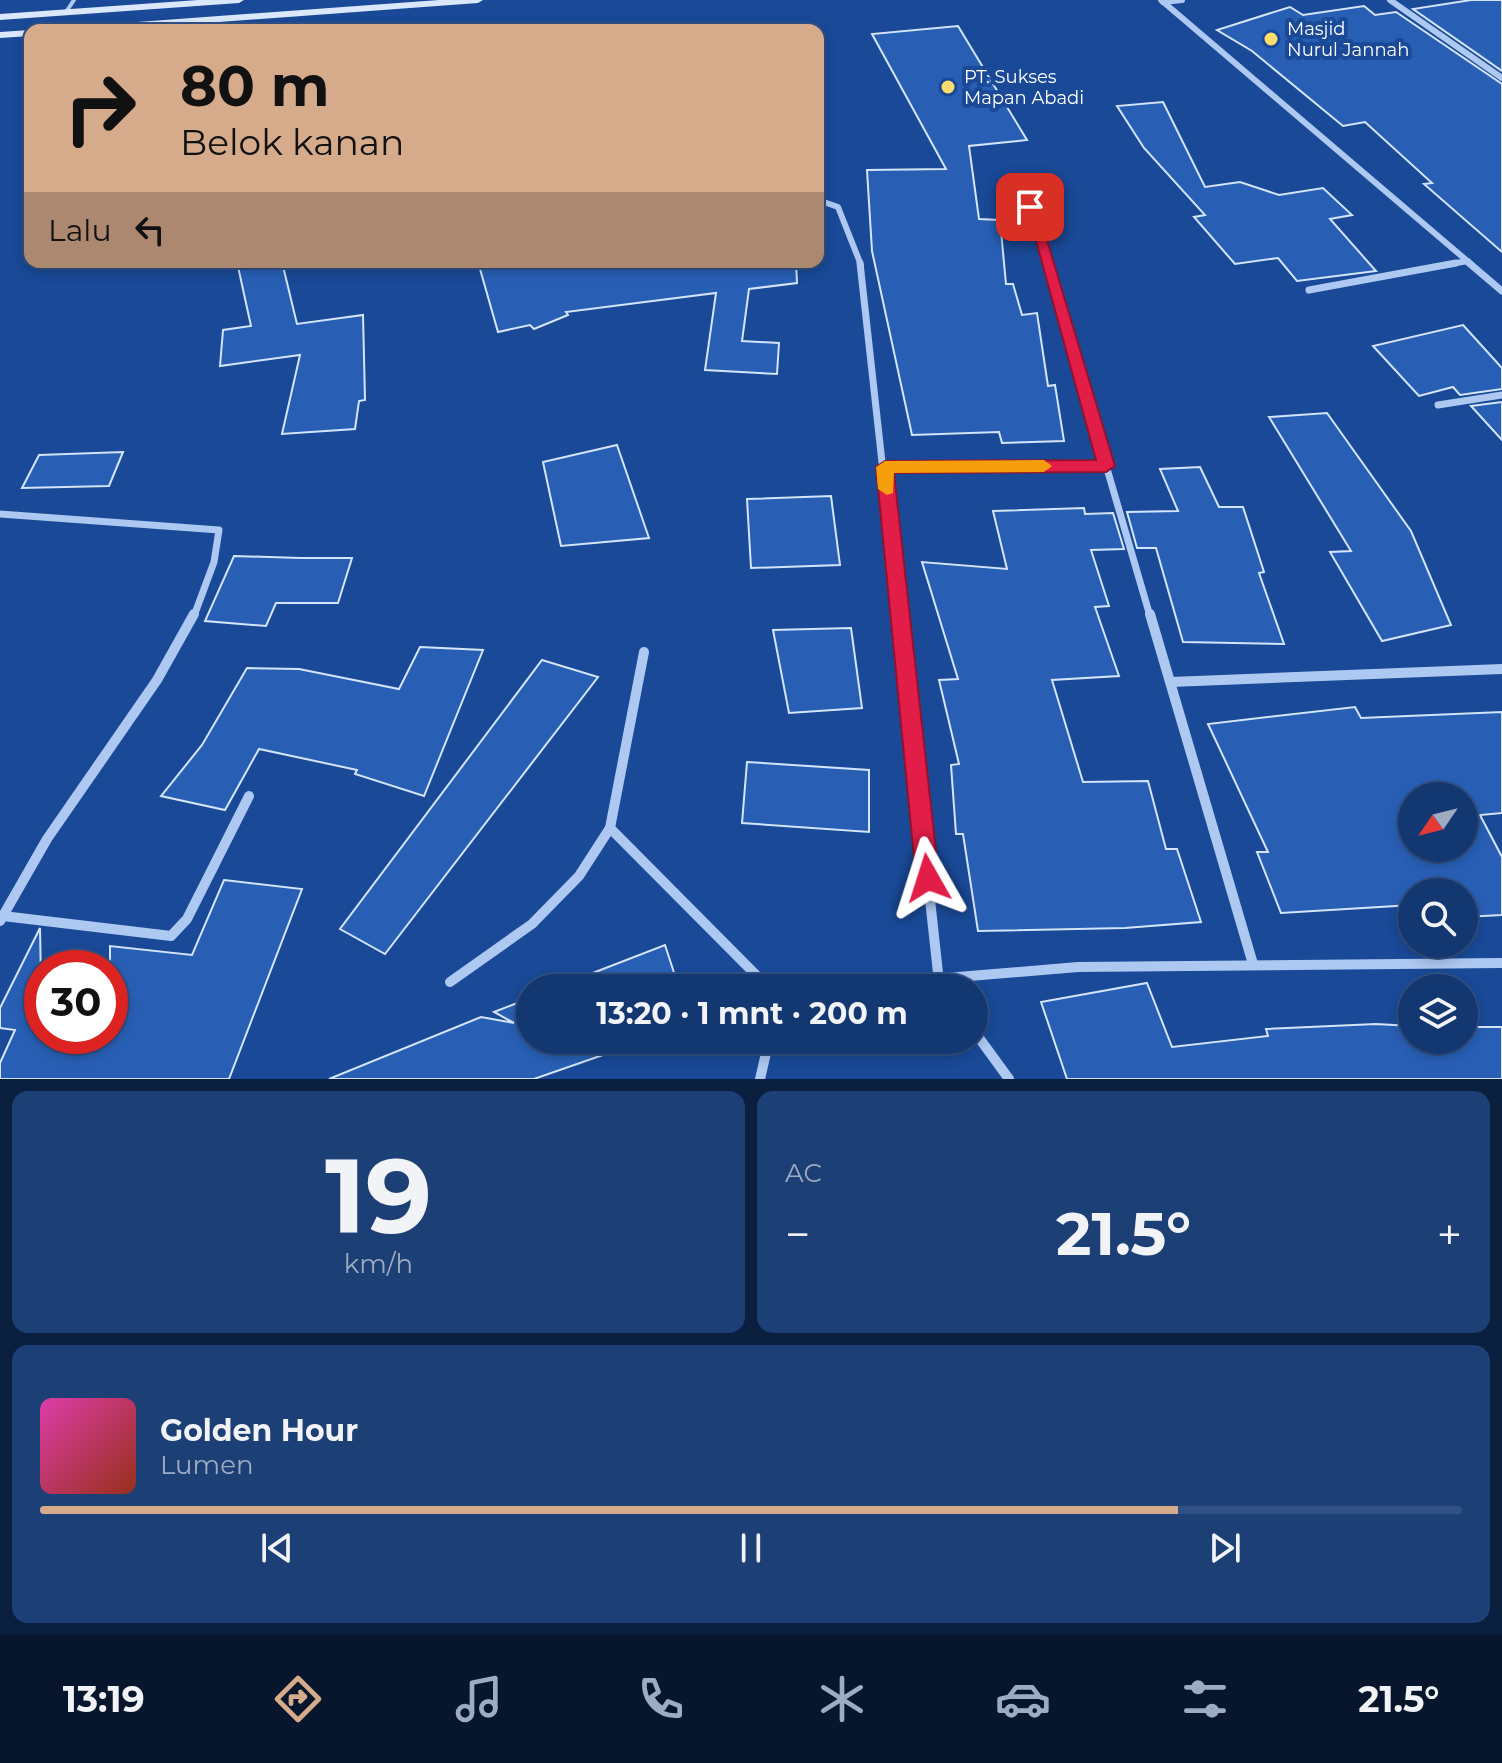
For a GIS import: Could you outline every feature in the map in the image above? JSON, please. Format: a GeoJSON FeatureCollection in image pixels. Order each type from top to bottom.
{"type":"FeatureCollection","features":[{"type":"Feature","properties":{"kind":"main road"},"geometry":{"type":"LineString","coordinates":[[0,17],[239,0]]}},
{"type":"Feature","properties":{"kind":"main road"},"geometry":{"type":"LineString","coordinates":[[151,24],[478,0]]}},
{"type":"Feature","properties":{"kind":"main road"},"geometry":{"type":"LineString","coordinates":[[0,35],[24,33]]}},
{"type":"Feature","properties":{"kind":"street"},"geometry":{"type":"LineString","coordinates":[[1162,1],[1182,0]]}},
{"type":"Feature","properties":{"kind":"street"},"geometry":{"type":"LineString","coordinates":[[1390,0],[1502,78]]}},
{"type":"Feature","properties":{"kind":"street"},"geometry":{"type":"LineString","coordinates":[[1162,1],[1502,291]]}},
{"type":"Feature","properties":{"kind":"street"},"geometry":{"type":"LineString","coordinates":[[1022,180],[1253,964]]}},
{"type":"Feature","properties":{"kind":"street"},"geometry":{"type":"LineString","coordinates":[[824,202],[838,207],[862,268],[938,973]]}},
{"type":"Feature","properties":{"kind":"street"},"geometry":{"type":"LineString","coordinates":[[1309,290],[1468,261]]}},
{"type":"Feature","properties":{"kind":"street"},"geometry":{"type":"LineString","coordinates":[[1438,405],[1502,395]]}},
{"type":"Feature","properties":{"kind":"street"},"geometry":{"type":"LineString","coordinates":[[885,467],[1106,466]]}},
{"type":"Feature","properties":{"kind":"street"},"geometry":{"type":"LineString","coordinates":[[0,514],[219,530],[217,548],[198,605],[156,682],[78,792],[1,918],[171,936],[187,919],[249,796]]}},
{"type":"Feature","properties":{"kind":"street"},"geometry":{"type":"LineString","coordinates":[[450,982],[532,924],[579,876],[610,828],[644,652]]}},
{"type":"Feature","properties":{"kind":"street"},"geometry":{"type":"LineString","coordinates":[[1171,682],[1502,669]]}},
{"type":"Feature","properties":{"kind":"street"},"geometry":{"type":"LineString","coordinates":[[610,828],[754,974]]}},
{"type":"Feature","properties":{"kind":"street"},"geometry":{"type":"LineString","coordinates":[[930,974],[1253,964],[1502,963]]}},
{"type":"Feature","properties":{"kind":"street"},"geometry":{"type":"LineString","coordinates":[[988,1050],[1009,1079]]}},
{"type":"Feature","properties":{"kind":"street"},"geometry":{"type":"LineString","coordinates":[[760,1079],[766,1054]]}},
{"type":"Feature","properties":{"kind":"lane"},"geometry":{"type":"LineString","coordinates":[[66,12],[74,0]]}},
{"type":"Feature","properties":{"kind":"building"},"geometry":{"type":"Polygon","coordinates":[[[1471,0],[1502,0],[1502,71],[1413,9],[1471,0]]]}},
{"type":"Feature","properties":{"kind":"building"},"geometry":{"type":"Polygon","coordinates":[[[1364,6],[1375,15],[1396,12],[1502,84],[1502,252],[1424,184],[1432,183],[1365,122],[1343,126],[1252,51],[1217,30],[1290,7],[1303,15],[1364,6]]]}},
{"type":"Feature","properties":{"kind":"building"},"geometry":{"type":"Polygon","coordinates":[[[958,26],[1027,140],[969,146],[979,219],[1000,220],[1006,284],[1013,284],[1022,315],[1037,313],[1048,386],[1055,385],[1064,441],[1002,443],[999,432],[912,435],[872,251],[867,170],[946,169],[872,34],[958,26]]]}},
{"type":"Feature","properties":{"kind":"building"},"geometry":{"type":"Polygon","coordinates":[[[1163,102],[1205,187],[1240,182],[1279,195],[1323,188],[1352,215],[1330,219],[1376,271],[1297,281],[1278,258],[1235,264],[1194,217],[1205,215],[1144,148],[1117,106],[1163,102]]]}},
{"type":"Feature","properties":{"kind":"building"},"geometry":{"type":"Polygon","coordinates":[[[238,268],[283,268],[297,324],[363,315],[365,400],[359,401],[355,429],[282,434],[300,355],[220,366],[223,330],[251,326],[238,268]]]}},
{"type":"Feature","properties":{"kind":"building"},"geometry":{"type":"Polygon","coordinates":[[[480,268],[796,268],[797,283],[749,289],[742,341],[779,343],[777,374],[705,370],[716,293],[566,312],[568,315],[534,329],[530,325],[498,332],[480,268]]]}},
{"type":"Feature","properties":{"kind":"building"},"geometry":{"type":"Polygon","coordinates":[[[1463,325],[1502,368],[1502,389],[1460,395],[1453,387],[1419,396],[1373,346],[1463,325]]]}},
{"type":"Feature","properties":{"kind":"building"},"geometry":{"type":"Polygon","coordinates":[[[1502,402],[1502,440],[1471,406],[1502,402]]]}},
{"type":"Feature","properties":{"kind":"building"},"geometry":{"type":"Polygon","coordinates":[[[1327,413],[1411,531],[1451,625],[1382,641],[1330,552],[1351,551],[1269,417],[1327,413]]]}},
{"type":"Feature","properties":{"kind":"building"},"geometry":{"type":"Polygon","coordinates":[[[617,445],[649,538],[561,546],[543,462],[617,445]]]}},
{"type":"Feature","properties":{"kind":"building"},"geometry":{"type":"Polygon","coordinates":[[[123,452],[109,486],[22,488],[39,455],[123,452]]]}},
{"type":"Feature","properties":{"kind":"building"},"geometry":{"type":"Polygon","coordinates":[[[1200,467],[1219,507],[1243,507],[1264,572],[1259,573],[1284,644],[1183,642],[1156,548],[1137,548],[1127,512],[1178,511],[1160,469],[1200,467]]]}},
{"type":"Feature","properties":{"kind":"building"},"geometry":{"type":"Polygon","coordinates":[[[831,496],[840,565],[751,568],[747,499],[831,496]]]}},
{"type":"Feature","properties":{"kind":"building"},"geometry":{"type":"Polygon","coordinates":[[[1084,508],[1085,514],[1113,513],[1124,549],[1091,550],[1109,606],[1095,607],[1119,676],[1052,680],[1083,782],[1148,781],[1166,849],[1177,849],[1201,922],[1125,928],[978,931],[963,834],[956,834],[951,765],[959,764],[939,680],[958,679],[922,562],[1007,569],[993,511],[1084,508]]]}},
{"type":"Feature","properties":{"kind":"building"},"geometry":{"type":"Polygon","coordinates":[[[234,556],[352,558],[338,603],[276,603],[266,626],[205,621],[234,556]]]}},
{"type":"Feature","properties":{"kind":"building"},"geometry":{"type":"Polygon","coordinates":[[[851,628],[862,708],[789,713],[773,630],[851,628]]]}},
{"type":"Feature","properties":{"kind":"building"},"geometry":{"type":"Polygon","coordinates":[[[420,647],[483,650],[424,796],[355,774],[357,770],[259,749],[225,810],[161,796],[202,745],[247,668],[299,669],[399,689],[420,647]]]}},
{"type":"Feature","properties":{"kind":"building"},"geometry":{"type":"Polygon","coordinates":[[[542,660],[598,677],[385,954],[340,929],[542,660]]]}},
{"type":"Feature","properties":{"kind":"building"},"geometry":{"type":"Polygon","coordinates":[[[1355,707],[1361,718],[1502,712],[1502,813],[1480,815],[1502,857],[1502,915],[1478,916],[1478,878],[1398,878],[1398,906],[1281,913],[1257,852],[1268,852],[1208,724],[1355,707]]]}},
{"type":"Feature","properties":{"kind":"building"},"geometry":{"type":"Polygon","coordinates":[[[747,762],[869,770],[869,832],[742,823],[747,762]]]}},
{"type":"Feature","properties":{"kind":"building"},"geometry":{"type":"Polygon","coordinates":[[[224,880],[302,889],[229,1079],[0,1079],[0,1063],[15,1030],[0,1028],[0,1008],[24,960],[24,1054],[128,1054],[128,950],[110,950],[110,946],[192,955],[224,880]]]}},
{"type":"Feature","properties":{"kind":"building"},"geometry":{"type":"Polygon","coordinates":[[[40,928],[40,950],[29,950],[40,928]]]}},
{"type":"Feature","properties":{"kind":"building"},"geometry":{"type":"Polygon","coordinates":[[[665,945],[674,974],[590,974],[665,945]]]}},
{"type":"Feature","properties":{"kind":"building"},"geometry":{"type":"Polygon","coordinates":[[[1147,983],[1172,1047],[1268,1036],[1266,1029],[1376,1024],[1398,1025],[1398,1054],[1478,1054],[1478,1027],[1502,1027],[1502,1079],[1067,1079],[1041,1002],[1147,983]]]}},
{"type":"Feature","properties":{"kind":"building"},"geometry":{"type":"Polygon","coordinates":[[[516,1003],[516,1054],[606,1054],[534,1079],[329,1079],[481,1017],[514,1023],[494,1012],[516,1003]]]}},
{"type":"Feature","properties":{"kind":"slow traffic"},"geometry":{"type":"LineString","coordinates":[[887,489],[885,467],[1044,466]]}},
{"type":"Feature","properties":{"kind":"place","name":"Masjid Nurul Jannah"},"geometry":{"type":"Point","coordinates":[1271,39]}},
{"type":"Feature","properties":{"kind":"place","name":"PT. Sukses Mapan Abadi"},"geometry":{"type":"Point","coordinates":[948,87]}},
{"type":"Feature","properties":{"kind":"route"},"geometry":{"type":"LineString","coordinates":[[928,878],[885,467],[1106,466],[1030,207]]}}]}
